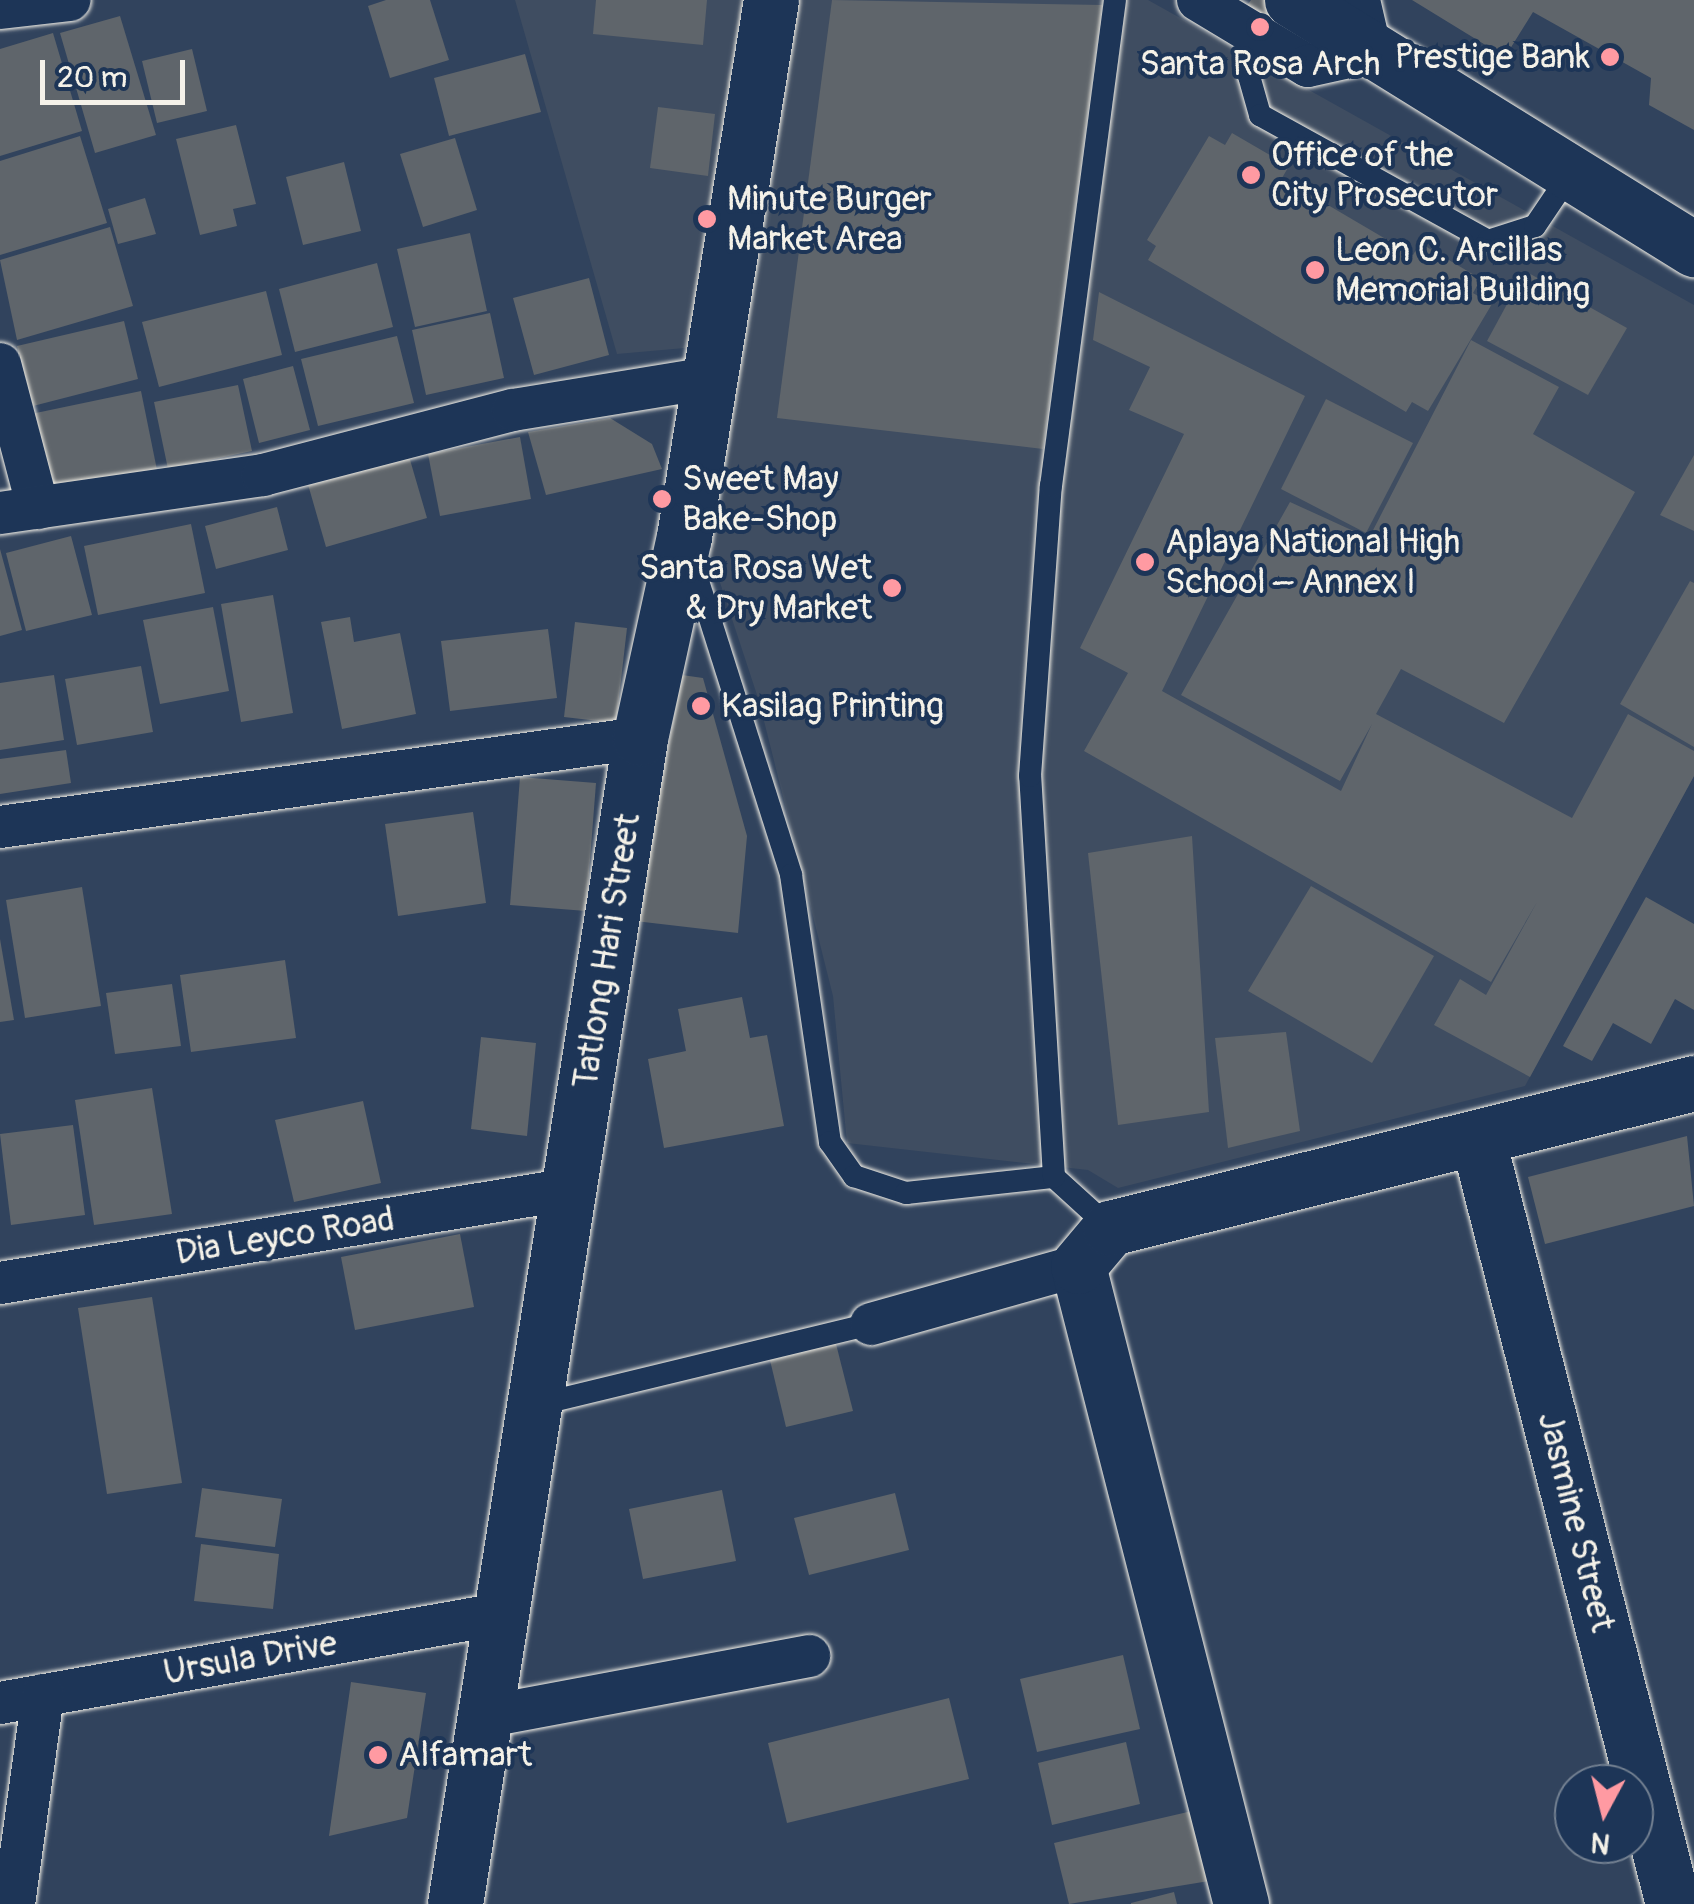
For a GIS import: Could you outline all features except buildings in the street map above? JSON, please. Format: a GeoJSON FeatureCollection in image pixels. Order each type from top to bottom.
{"type":"FeatureCollection","features":[{"type":"Feature","properties":{"kind":"street"},"geometry":{"type":"LineString","coordinates":[[0,8],[70,0]]}},
{"type":"Feature","properties":{"kind":"street","name":"Tatlong Hari Street"},"geometry":{"type":"LineString","coordinates":[[455,1904],[640,738],[684,537],[771,0]]}},
{"type":"Feature","properties":{"kind":"street"},"geometry":{"type":"LineString","coordinates":[[1198,0],[1252,36],[1308,66],[1372,52]]}},
{"type":"Feature","properties":{"kind":"street"},"geometry":{"type":"LineString","coordinates":[[1292,0],[1568,176],[1694,249]]}},
{"type":"Feature","properties":{"kind":"street"},"geometry":{"type":"LineString","coordinates":[[1360,0],[1372,52]]}},
{"type":"Feature","properties":{"kind":"street"},"geometry":{"type":"LineString","coordinates":[[0,364],[19,510],[263,475],[513,410],[709,378]]}},
{"type":"Feature","properties":{"kind":"street"},"geometry":{"type":"LineString","coordinates":[[0,827],[640,738]]}},
{"type":"Feature","properties":{"kind":"street"},"geometry":{"type":"LineString","coordinates":[[872,1324],[1094,1247],[1694,1083]]}},
{"type":"Feature","properties":{"kind":"street","name":"Jasmine Street"},"geometry":{"type":"LineString","coordinates":[[1478,1140],[1674,1904]]}},
{"type":"Feature","properties":{"kind":"street","name":"Dia Leyco Road"},"geometry":{"type":"LineString","coordinates":[[0,1282],[570,1189]]}},
{"type":"Feature","properties":{"kind":"street"},"geometry":{"type":"LineString","coordinates":[[1094,1247],[1241,1904]]}},
{"type":"Feature","properties":{"kind":"street","name":"Ursula Drive"},"geometry":{"type":"LineString","coordinates":[[0,1703],[499,1614]]}},
{"type":"Feature","properties":{"kind":"street"},"geometry":{"type":"LineString","coordinates":[[483,1717],[809,1656]]}},
{"type":"Feature","properties":{"kind":"street"},"geometry":{"type":"LineString","coordinates":[[14,1904],[43,1695]]}},
{"type":"Feature","properties":{"kind":"lane"},"geometry":{"type":"LineString","coordinates":[[1094,1247],[1054,1177],[1030,776],[1051,486],[1116,0]]}},
{"type":"Feature","properties":{"kind":"lane"},"geometry":{"type":"LineString","coordinates":[[1252,36],[1249,76],[1260,116],[1488,242],[1535,226],[1568,176]]}},
{"type":"Feature","properties":{"kind":"lane"},"geometry":{"type":"LineString","coordinates":[[684,537],[791,875],[830,1142],[854,1176],[906,1193],[1054,1177]]}},
{"type":"Feature","properties":{"kind":"lane"},"geometry":{"type":"LineString","coordinates":[[532,1406],[872,1324]]}},
{"type":"Feature","properties":{"kind":"shaded area"},"geometry":{"type":"Polygon","coordinates":[[[515,0],[746,0],[696,347],[617,354],[515,0]]]}},
{"type":"Feature","properties":{"kind":"shaded area"},"geometry":{"type":"Polygon","coordinates":[[[786,0],[1148,0],[1694,305],[1694,776],[1525,1086],[1118,1188],[1088,1170],[847,1143],[833,996],[759,701],[706,540],[786,0]]]}},
{"type":"Feature","properties":{"kind":"place","name":"Santa Rosa Arch"},"geometry":{"type":"Point","coordinates":[1260,27]}},
{"type":"Feature","properties":{"kind":"place","name":"Prestige Bank"},"geometry":{"type":"Point","coordinates":[1610,57]}},
{"type":"Feature","properties":{"kind":"place","name":"Office of the City Prosecutor"},"geometry":{"type":"Point","coordinates":[1251,175]}},
{"type":"Feature","properties":{"kind":"place","name":"Minute Burger Market Area"},"geometry":{"type":"Point","coordinates":[707,219]}},
{"type":"Feature","properties":{"kind":"place","name":"Leon C. Arcillas Memorial Building"},"geometry":{"type":"Point","coordinates":[1315,270]}},
{"type":"Feature","properties":{"kind":"place","name":"Sweet May Bake-Shop"},"geometry":{"type":"Point","coordinates":[662,499]}},
{"type":"Feature","properties":{"kind":"place","name":"Aplaya National High School – Annex I"},"geometry":{"type":"Point","coordinates":[1145,562]}},
{"type":"Feature","properties":{"kind":"place","name":"Santa Rosa Wet & Dry Market"},"geometry":{"type":"Point","coordinates":[892,588]}},
{"type":"Feature","properties":{"kind":"place","name":"Kasilag Printing"},"geometry":{"type":"Point","coordinates":[701,706]}},
{"type":"Feature","properties":{"kind":"place","name":"Alfamart"},"geometry":{"type":"Point","coordinates":[378,1755]}}]}
